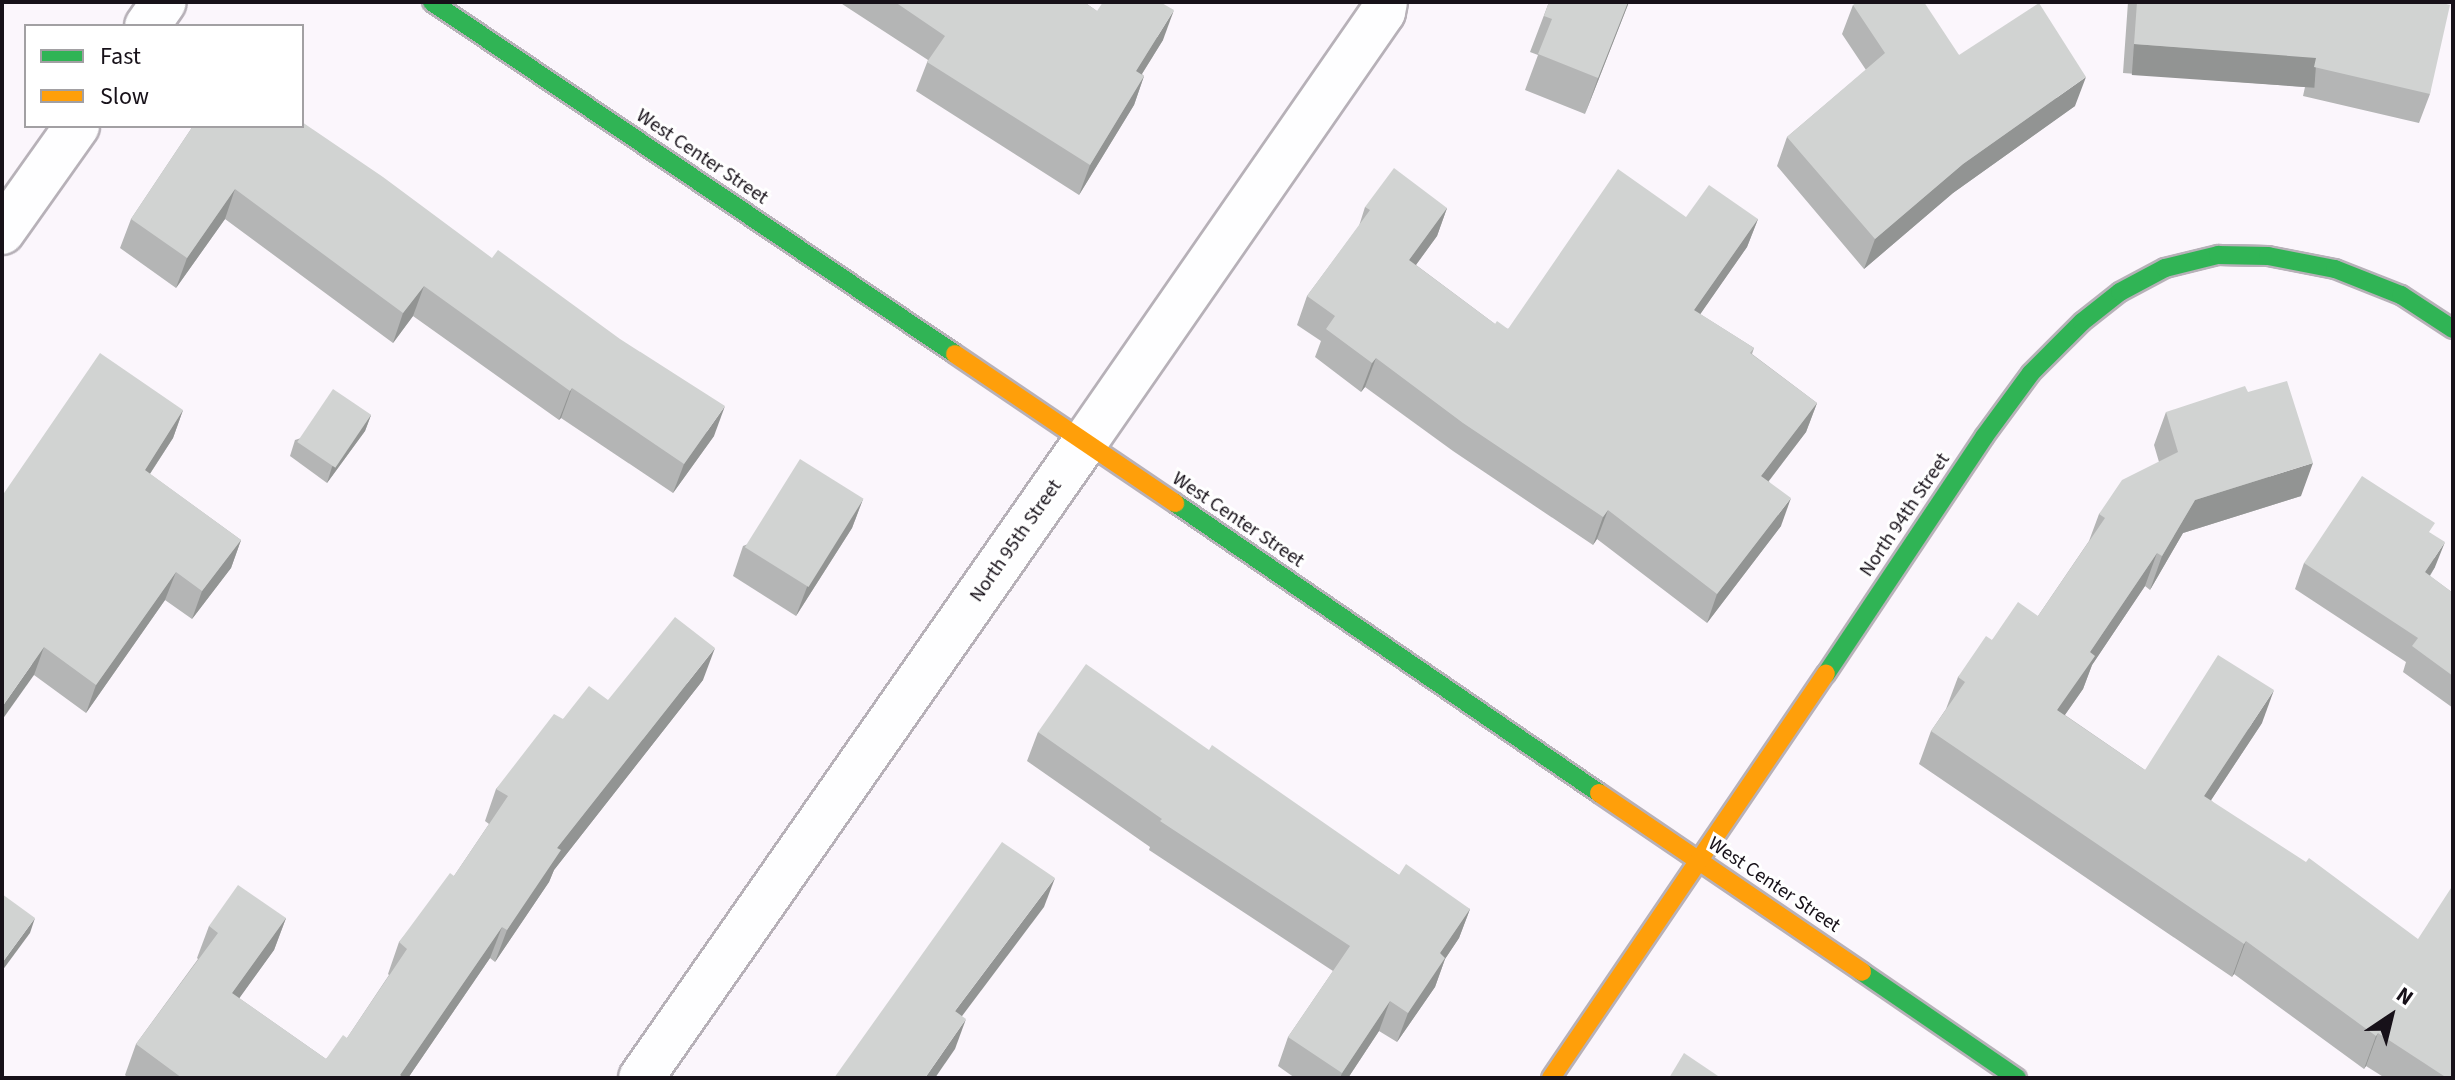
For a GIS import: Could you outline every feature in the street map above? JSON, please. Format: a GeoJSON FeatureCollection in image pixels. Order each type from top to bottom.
{"type":"FeatureCollection","features":[{"type":"Feature","properties":{"kind":"street"},"geometry":{"type":"LineString","coordinates":[[148,24],[164,2]]}},
{"type":"Feature","properties":{"kind":"street","name":"West Center Street"},"geometry":{"type":"LineString","coordinates":[[432,2],[1085,442],[2017,1078]]}},
{"type":"Feature","properties":{"kind":"street","name":"North 95th Street"},"geometry":{"type":"LineString","coordinates":[[641,1078],[1383,12],[1385,2]]}},
{"type":"Feature","properties":{"kind":"street"},"geometry":{"type":"LineString","coordinates":[[2,232],[76,128]]}},
{"type":"Feature","properties":{"kind":"street","name":"North 94th Street"},"geometry":{"type":"LineString","coordinates":[[1551,1078],[1701,862],[1994,424],[2031,373],[2082,322],[2120,292],[2165,268],[2218,255],[2268,256],[2335,269],[2401,295],[2453,329]]}},
{"type":"Feature","properties":{"kind":"building"},"geometry":{"type":"Polygon","coordinates":[[[895,2],[1084,2],[1097,11],[1103,2],[1160,2],[1174,10],[1136,71],[1144,76],[1090,165],[927,62],[945,36],[895,2]]]}},
{"type":"Feature","properties":{"kind":"building"},"geometry":{"type":"Polygon","coordinates":[[[1549,2],[1628,2],[1598,78],[1538,54],[1552,19],[1544,16],[1549,2]]]}},
{"type":"Feature","properties":{"kind":"building"},"geometry":{"type":"Polygon","coordinates":[[[1857,2],[1924,2],[1959,55],[2039,3],[2086,77],[1963,164],[1875,239],[1787,137],[1885,53],[1853,5],[1857,2]]]}},
{"type":"Feature","properties":{"kind":"building"},"geometry":{"type":"Polygon","coordinates":[[[2137,2],[2439,2],[2450,5],[2430,94],[2314,67],[2316,58],[2134,44],[2137,2]]]}},
{"type":"Feature","properties":{"kind":"building"},"geometry":{"type":"Polygon","coordinates":[[[304,123],[492,258],[498,250],[620,339],[725,406],[684,464],[572,388],[570,391],[424,286],[403,313],[235,189],[187,258],[131,219],[192,128],[304,128],[304,123]]]}},
{"type":"Feature","properties":{"kind":"building"},"geometry":{"type":"Polygon","coordinates":[[[1394,168],[1447,208],[1409,260],[1495,324],[1497,321],[1508,329],[1618,169],[1686,217],[1709,185],[1758,219],[1694,310],[1754,348],[1750,353],[1817,403],[1761,476],[1791,498],[1717,594],[1608,510],[1603,517],[1463,423],[1376,358],[1372,363],[1326,329],[1335,316],[1307,296],[1370,210],[1365,207],[1394,168]]]}},
{"type":"Feature","properties":{"kind":"building"},"geometry":{"type":"Polygon","coordinates":[[[100,353],[183,410],[145,470],[241,540],[202,591],[176,572],[96,685],[44,647],[2,707],[2,496],[100,353]]]}},
{"type":"Feature","properties":{"kind":"building"},"geometry":{"type":"Polygon","coordinates":[[[2287,381],[2313,463],[2195,500],[2162,556],[2157,553],[2090,652],[2095,656],[2057,710],[2145,770],[2218,655],[2274,690],[2204,796],[2306,862],[2309,858],[2418,939],[2453,885],[2453,1078],[2447,1078],[2378,1033],[2376,1036],[2246,941],[2244,944],[1931,731],[1965,682],[1958,677],[1986,636],[1992,640],[2018,602],[2038,616],[2105,518],[2099,514],[2122,480],[2178,452],[2166,412],[2245,386],[2248,392],[2287,381]]]}},
{"type":"Feature","properties":{"kind":"building"},"geometry":{"type":"Polygon","coordinates":[[[333,389],[371,415],[335,468],[297,442],[333,389]]]}},
{"type":"Feature","properties":{"kind":"building"},"geometry":{"type":"Polygon","coordinates":[[[800,459],[864,499],[808,587],[745,547],[800,459]]]}},
{"type":"Feature","properties":{"kind":"building"},"geometry":{"type":"Polygon","coordinates":[[[2362,476],[2435,523],[2429,532],[2445,542],[2425,572],[2453,593],[2453,676],[2412,646],[2418,638],[2304,563],[2362,476]]]}},
{"type":"Feature","properties":{"kind":"building"},"geometry":{"type":"Polygon","coordinates":[[[675,617],[715,648],[557,848],[561,850],[507,930],[502,927],[400,1075],[404,1078],[182,1078],[136,1044],[218,933],[209,926],[238,885],[286,918],[232,993],[326,1059],[343,1035],[347,1038],[407,949],[399,942],[450,873],[454,876],[508,796],[496,789],[554,714],[563,719],[589,686],[608,700],[675,617]]]}},
{"type":"Feature","properties":{"kind":"building"},"geometry":{"type":"Polygon","coordinates":[[[1086,664],[1209,750],[1212,745],[1399,875],[1406,864],[1470,909],[1440,953],[1445,958],[1408,1013],[1390,1001],[1342,1073],[1288,1037],[1350,946],[1160,821],[1162,819],[1038,732],[1086,664]]]}},
{"type":"Feature","properties":{"kind":"building"},"geometry":{"type":"Polygon","coordinates":[[[1002,842],[1055,878],[955,1011],[966,1019],[925,1078],[834,1078],[1002,842]]]}},
{"type":"Feature","properties":{"kind":"building"},"geometry":{"type":"Polygon","coordinates":[[[2,894],[35,918],[2,963],[2,894]]]}},
{"type":"Feature","properties":{"kind":"building"},"geometry":{"type":"Polygon","coordinates":[[[1684,1053],[1721,1078],[1669,1078],[1684,1053]]]}},
{"type":"Feature","properties":{"kind":"traffic: fast"},"geometry":{"type":"LineString","coordinates":[[432,2],[955,354]]}},
{"type":"Feature","properties":{"kind":"traffic: fast"},"geometry":{"type":"LineString","coordinates":[[1826,674],[1984,437],[2031,373],[2082,322],[2120,292],[2165,268],[2218,255],[2268,256],[2335,269],[2401,295],[2453,329]]}},
{"type":"Feature","properties":{"kind":"traffic: fast"},"geometry":{"type":"LineString","coordinates":[[1175,503],[1599,793]]}},
{"type":"Feature","properties":{"kind":"traffic: fast"},"geometry":{"type":"LineString","coordinates":[[1862,972],[2017,1078]]}},
{"type":"Feature","properties":{"kind":"traffic: slow"},"geometry":{"type":"LineString","coordinates":[[955,354],[1175,503]]}},
{"type":"Feature","properties":{"kind":"traffic: slow"},"geometry":{"type":"LineString","coordinates":[[1551,1078],[1826,674]]}},
{"type":"Feature","properties":{"kind":"traffic: slow"},"geometry":{"type":"LineString","coordinates":[[1599,793],[1862,972]]}}]}
